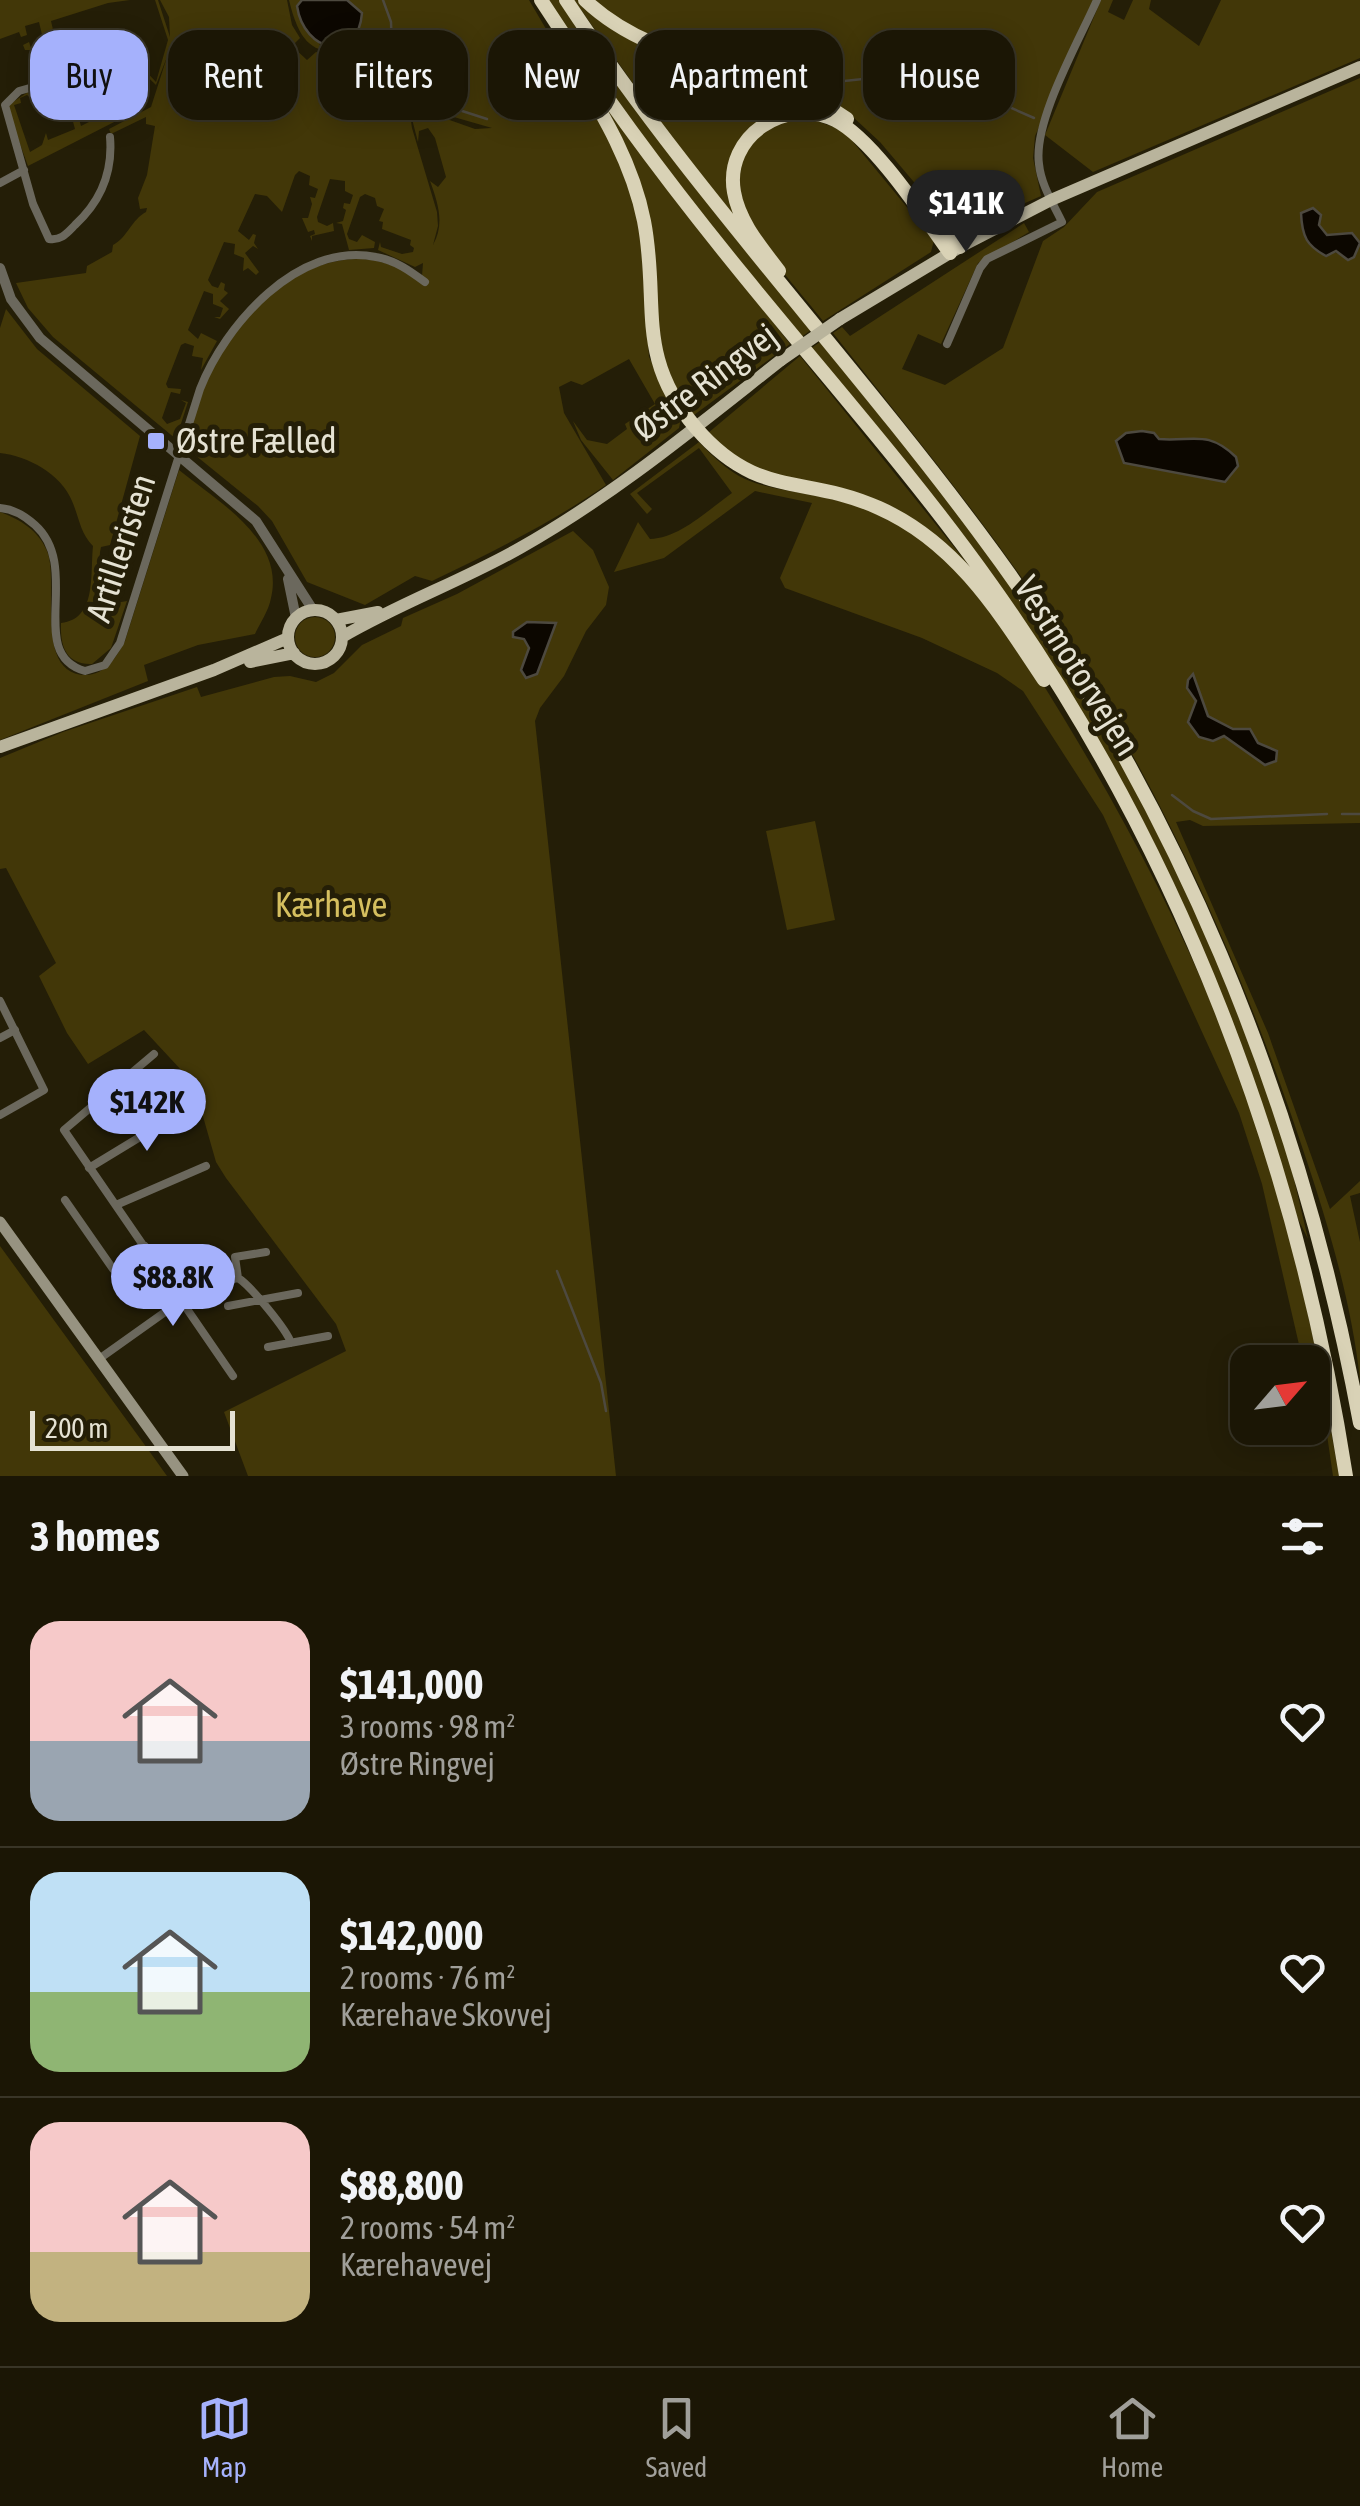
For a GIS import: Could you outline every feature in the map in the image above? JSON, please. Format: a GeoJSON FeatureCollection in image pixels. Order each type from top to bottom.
{"type":"FeatureCollection","features":[{"type":"Feature","properties":{"kind":"highway"},"geometry":{"type":"LineString","coordinates":[[538,0],[628,168],[646,239],[652,336],[657,362],[670,391],[722,455],[749,473],[850,496],[875,506],[916,527],[952,556],[982,590],[1042,676],[1163,874]]}},
{"type":"Feature","properties":{"kind":"highway","name":"Vestmotorvejen"},"geometry":{"type":"LineString","coordinates":[[538,0],[678,193],[932,504],[992,584],[1094,746],[1163,874],[1210,979],[1268,1137],[1314,1303],[1346,1476]]}},
{"type":"Feature","properties":{"kind":"highway","name":"Vestmotorvejen"},"geometry":{"type":"LineString","coordinates":[[566,0],[707,197],[979,532],[1064,655],[1147,796],[1191,884],[1257,1040],[1290,1135],[1345,1341],[1360,1423]]}},
{"type":"Feature","properties":{"kind":"highway"},"geometry":{"type":"LineString","coordinates":[[584,0],[607,19],[644,40],[838,112],[868,137],[955,250]]}},
{"type":"Feature","properties":{"kind":"highway"},"geometry":{"type":"LineString","coordinates":[[874,400],[742,217],[733,185],[734,166],[741,149],[764,123],[786,114],[807,112],[835,121],[870,151],[955,250]]}},
{"type":"Feature","properties":{"kind":"main road","name":"Østre Ringvej"},"geometry":{"type":"LineString","coordinates":[[342,637],[520,548],[606,495],[840,319],[955,250],[1051,200],[1360,68]]}},
{"type":"Feature","properties":{"kind":"main road","name":"Østre Ringvej"},"geometry":{"type":"LineString","coordinates":[[336,620],[394,608]]}},
{"type":"Feature","properties":{"kind":"main road"},"geometry":{"type":"LineString","coordinates":[[313,610],[336,620],[342,637],[338,651],[322,663],[304,662],[294,653],[288,638],[296,618],[313,610]]}},
{"type":"Feature","properties":{"kind":"main road"},"geometry":{"type":"LineString","coordinates":[[0,747],[214,670],[288,638]]}},
{"type":"Feature","properties":{"kind":"main road"},"geometry":{"type":"LineString","coordinates":[[214,670],[294,653]]}},
{"type":"Feature","properties":{"kind":"main road"},"geometry":{"type":"LineString","coordinates":[[0,1222],[183,1476]]}},
{"type":"Feature","properties":{"kind":"street"},"geometry":{"type":"LineString","coordinates":[[947,344],[987,259],[1062,222],[1038,165],[1038,142],[1097,0]]}},
{"type":"Feature","properties":{"kind":"street"},"geometry":{"type":"LineString","coordinates":[[30,87],[10,96],[6,115],[46,235],[56,241],[87,216],[98,197],[110,169],[110,137]]}},
{"type":"Feature","properties":{"kind":"street"},"geometry":{"type":"LineString","coordinates":[[0,182],[24,170]]}},
{"type":"Feature","properties":{"kind":"street","name":"Artilleristen"},"geometry":{"type":"LineString","coordinates":[[0,508],[26,517],[51,545],[58,579],[54,632],[58,651],[74,668],[96,669],[113,657],[120,643],[200,389],[214,358],[238,322],[270,292],[308,268],[347,256],[383,258],[425,282]]}},
{"type":"Feature","properties":{"kind":"street"},"geometry":{"type":"LineString","coordinates":[[414,274],[423,264]]}},
{"type":"Feature","properties":{"kind":"street"},"geometry":{"type":"LineString","coordinates":[[0,268],[20,314],[40,338],[256,521],[313,610]]}},
{"type":"Feature","properties":{"kind":"street"},"geometry":{"type":"LineString","coordinates":[[284,563],[296,618]]}},
{"type":"Feature","properties":{"kind":"street"},"geometry":{"type":"LineString","coordinates":[[0,1001],[44,1090],[0,1115]]}},
{"type":"Feature","properties":{"kind":"street"},"geometry":{"type":"LineString","coordinates":[[0,1038],[14,1030]]}},
{"type":"Feature","properties":{"kind":"street"},"geometry":{"type":"LineString","coordinates":[[154,1054],[64,1130],[233,1376]]}},
{"type":"Feature","properties":{"kind":"street"},"geometry":{"type":"LineString","coordinates":[[90,1168],[186,1109]]}},
{"type":"Feature","properties":{"kind":"street"},"geometry":{"type":"LineString","coordinates":[[116,1205],[206,1166]]}},
{"type":"Feature","properties":{"kind":"street"},"geometry":{"type":"LineString","coordinates":[[65,1200],[113,1268],[145,1246]]}},
{"type":"Feature","properties":{"kind":"street"},"geometry":{"type":"LineString","coordinates":[[238,1278],[235,1256],[266,1252]]}},
{"type":"Feature","properties":{"kind":"street"},"geometry":{"type":"LineString","coordinates":[[99,1359],[202,1285],[238,1278],[248,1284],[269,1315],[286,1330],[291,1343]]}},
{"type":"Feature","properties":{"kind":"street"},"geometry":{"type":"LineString","coordinates":[[228,1306],[298,1293]]}},
{"type":"Feature","properties":{"kind":"street"},"geometry":{"type":"LineString","coordinates":[[268,1347],[328,1336]]}},
{"type":"Feature","properties":{"kind":"green space"},"geometry":{"type":"Polygon","coordinates":[[[0,0],[130,0],[51,21],[53,30],[41,30],[39,22],[25,26],[27,35],[21,37],[19,32],[0,39],[0,0]]]}},
{"type":"Feature","properties":{"kind":"green space"},"geometry":{"type":"Polygon","coordinates":[[[155,0],[158,0],[168,40],[155,0]]]}},
{"type":"Feature","properties":{"kind":"green space"},"geometry":{"type":"Polygon","coordinates":[[[160,0],[287,0],[295,30],[170,30],[169,17],[160,0]]]}},
{"type":"Feature","properties":{"kind":"green space"},"geometry":{"type":"Polygon","coordinates":[[[289,0],[302,0],[297,6],[318,42],[318,49],[302,35],[289,0]]]}},
{"type":"Feature","properties":{"kind":"green space"},"geometry":{"type":"Polygon","coordinates":[[[347,0],[529,0],[547,30],[488,30],[488,120],[598,120],[625,172],[640,227],[649,357],[681,418],[679,428],[613,480],[581,440],[573,421],[587,440],[607,444],[627,429],[625,424],[655,404],[629,359],[582,385],[571,381],[559,387],[564,413],[606,485],[477,559],[432,581],[415,576],[365,605],[307,582],[272,521],[195,455],[186,440],[206,381],[248,316],[267,297],[312,268],[363,259],[422,276],[423,263],[415,267],[378,250],[380,242],[381,247],[402,254],[413,252],[414,248],[411,240],[382,229],[383,222],[379,221],[384,209],[377,206],[375,198],[365,194],[360,197],[347,234],[357,242],[362,235],[375,242],[374,248],[349,250],[342,224],[336,223],[343,221],[344,203],[350,204],[353,195],[345,191],[345,181],[330,179],[317,217],[318,222],[327,226],[333,223],[334,231],[312,236],[312,241],[310,236],[315,234],[314,230],[308,232],[302,218],[308,218],[310,197],[315,198],[318,189],[309,185],[310,176],[299,171],[295,175],[282,212],[267,196],[255,194],[238,231],[249,240],[256,235],[254,243],[258,249],[253,246],[245,253],[259,272],[256,275],[248,268],[243,271],[244,258],[234,254],[235,244],[224,242],[208,280],[218,288],[221,282],[225,284],[228,293],[220,301],[229,309],[220,319],[214,317],[220,317],[223,308],[213,304],[213,294],[204,291],[188,330],[198,339],[201,333],[217,341],[201,370],[203,358],[192,356],[194,346],[181,345],[166,384],[168,388],[181,389],[180,394],[171,392],[162,418],[167,424],[180,419],[186,403],[181,400],[188,402],[176,439],[53,337],[28,308],[16,283],[86,273],[87,266],[112,252],[113,245],[146,212],[147,208],[140,209],[138,198],[147,175],[155,126],[146,124],[146,120],[167,57],[156,85],[148,74],[156,82],[168,40],[168,120],[298,120],[298,52],[307,60],[318,52],[318,120],[411,120],[437,212],[433,245],[437,237],[439,221],[438,205],[430,181],[438,187],[446,177],[435,138],[428,128],[419,131],[418,142],[413,120],[450,120],[475,129],[492,128],[464,120],[468,120],[468,30],[339,30],[361,13],[347,0]]]}},
{"type":"Feature","properties":{"kind":"green space"},"geometry":{"type":"Polygon","coordinates":[[[546,0],[560,0],[582,30],[567,30],[546,0]]]}},
{"type":"Feature","properties":{"kind":"green space"},"geometry":{"type":"Polygon","coordinates":[[[574,0],[639,30],[635,30],[635,86],[615,58],[615,30],[595,30],[574,0]]]}},
{"type":"Feature","properties":{"kind":"green space"},"geometry":{"type":"Polygon","coordinates":[[[591,0],[1095,0],[1035,136],[1033,158],[1041,196],[957,233],[880,142],[843,113],[843,30],[638,30],[591,0]]]}},
{"type":"Feature","properties":{"kind":"green space"},"geometry":{"type":"Polygon","coordinates":[[[1101,0],[1113,0],[1108,12],[1124,20],[1133,0],[1151,0],[1149,9],[1199,46],[1221,0],[1360,0],[1360,58],[1093,172],[1045,135],[1101,0]]]}},
{"type":"Feature","properties":{"kind":"green space"},"geometry":{"type":"Polygon","coordinates":[[[615,76],[635,103],[635,120],[647,120],[715,213],[811,330],[800,338],[678,186],[615,97],[615,76]]]}},
{"type":"Feature","properties":{"kind":"green space"},"geometry":{"type":"Polygon","coordinates":[[[1360,78],[1360,243],[1352,233],[1327,235],[1319,225],[1320,220],[1301,217],[1318,249],[1354,257],[1360,246],[1360,823],[1203,826],[1190,820],[1176,822],[1268,1033],[1330,1209],[1360,1181],[1360,1193],[1350,1196],[1360,1242],[1360,1380],[1341,1275],[1310,1171],[1239,976],[1183,852],[1120,732],[1048,616],[970,507],[833,333],[842,327],[850,336],[1024,223],[1029,232],[978,263],[941,344],[918,334],[902,369],[945,385],[1003,348],[1043,241],[1064,227],[1097,192],[1360,78]]]}},
{"type":"Feature","properties":{"kind":"green space"},"geometry":{"type":"Polygon","coordinates":[[[28,92],[30,97],[20,98],[21,103],[14,105],[30,152],[42,145],[46,133],[48,140],[75,129],[73,120],[79,120],[81,126],[93,120],[118,120],[28,166],[8,111],[10,104],[28,92]]]}},
{"type":"Feature","properties":{"kind":"green space"},"geometry":{"type":"Polygon","coordinates":[[[615,118],[790,344],[694,415],[662,366],[652,258],[604,120],[615,118]]]}},
{"type":"Feature","properties":{"kind":"green space"},"geometry":{"type":"Polygon","coordinates":[[[126,120],[140,120],[111,134],[109,129],[126,120]]]}},
{"type":"Feature","properties":{"kind":"green space"},"geometry":{"type":"Polygon","coordinates":[[[659,120],[772,120],[732,162],[747,231],[659,120]]]}},
{"type":"Feature","properties":{"kind":"green space"},"geometry":{"type":"Polygon","coordinates":[[[813,120],[837,128],[849,137],[934,240],[931,252],[823,321],[760,238],[747,215],[741,191],[741,168],[750,146],[762,133],[792,121],[813,120]]]}},
{"type":"Feature","properties":{"kind":"green space"},"geometry":{"type":"Polygon","coordinates":[[[6,309],[37,349],[140,436],[110,545],[101,547],[100,552],[98,606],[127,601],[111,648],[92,664],[76,661],[66,652],[61,623],[73,620],[86,605],[93,546],[67,491],[52,475],[32,462],[0,453],[0,328],[6,309]]]}},
{"type":"Feature","properties":{"kind":"green space"},"geometry":{"type":"Polygon","coordinates":[[[820,342],[964,519],[1084,694],[1187,886],[1281,1124],[1308,1239],[1297,1217],[1243,1048],[1208,963],[1074,701],[810,349],[820,342]]]}},
{"type":"Feature","properties":{"kind":"green space"},"geometry":{"type":"Polygon","coordinates":[[[800,356],[979,578],[919,525],[752,471],[708,433],[800,356]]]}},
{"type":"Feature","properties":{"kind":"green space"},"geometry":{"type":"Polygon","coordinates":[[[699,442],[723,465],[747,480],[829,498],[893,521],[935,549],[976,592],[1047,691],[1101,782],[1146,863],[1205,988],[1272,1173],[1314,1345],[1299,1345],[1262,1184],[1239,1113],[1103,815],[1023,691],[997,673],[922,638],[785,588],[780,578],[812,503],[755,491],[664,558],[614,572],[638,522],[650,539],[672,534],[732,493],[699,448],[637,493],[652,509],[647,514],[630,494],[699,442]]]}},
{"type":"Feature","properties":{"kind":"green space"},"geometry":{"type":"Polygon","coordinates":[[[179,470],[244,524],[268,557],[273,577],[271,598],[255,634],[198,645],[144,665],[148,681],[0,740],[0,512],[28,527],[47,551],[51,625],[59,660],[70,671],[93,674],[110,664],[125,641],[179,470]]]}},
{"type":"Feature","properties":{"kind":"green space","name":"Kærhave"},"geometry":{"type":"Polygon","coordinates":[[[573,531],[593,550],[609,587],[606,605],[586,631],[564,676],[535,721],[616,1476],[248,1476],[224,1412],[346,1351],[336,1324],[216,1162],[198,1099],[183,1072],[144,1030],[88,1064],[67,1033],[39,976],[56,963],[6,868],[0,869],[0,758],[63,732],[197,687],[201,697],[274,677],[316,682],[334,673],[362,645],[401,626],[403,618],[457,594],[573,531]]]}},
{"type":"Feature","properties":{"kind":"green space"},"geometry":{"type":"Polygon","coordinates":[[[315,617],[329,623],[335,637],[329,651],[315,657],[301,651],[295,637],[301,623],[315,617]]]}},
{"type":"Feature","properties":{"kind":"green space"},"geometry":{"type":"Polygon","coordinates":[[[815,821],[835,920],[787,930],[766,831],[815,821]]]}},
{"type":"Feature","properties":{"kind":"green space"},"geometry":{"type":"Polygon","coordinates":[[[0,1246],[147,1448],[167,1476],[0,1476],[0,1246]]]}},
{"type":"Feature","properties":{"kind":"green space"},"geometry":{"type":"Polygon","coordinates":[[[1330,1428],[1339,1476],[1333,1476],[1328,1445],[1330,1428]]]}},
{"type":"Feature","properties":{"kind":"shaded area"},"geometry":{"type":"Polygon","coordinates":[[[302,0],[347,0],[362,13],[357,30],[318,30],[318,40],[302,22],[297,6],[302,0]]]}},
{"type":"Feature","properties":{"kind":"shaded area"},"geometry":{"type":"Polygon","coordinates":[[[1313,208],[1321,215],[1319,225],[1327,235],[1352,233],[1360,243],[1354,257],[1348,260],[1336,251],[1326,256],[1310,244],[1304,235],[1301,213],[1313,208]]]}},
{"type":"Feature","properties":{"kind":"shaded area"},"geometry":{"type":"Polygon","coordinates":[[[1126,433],[1154,433],[1159,439],[1208,440],[1226,448],[1236,457],[1238,466],[1225,482],[1124,463],[1116,441],[1126,433]]]}},
{"type":"Feature","properties":{"kind":"shaded area"},"geometry":{"type":"Polygon","coordinates":[[[527,622],[556,623],[537,674],[526,678],[521,670],[529,648],[524,639],[513,637],[513,632],[527,622]]]}},
{"type":"Feature","properties":{"kind":"shaded area"},"geometry":{"type":"Polygon","coordinates":[[[1193,674],[1208,716],[1233,729],[1250,729],[1258,743],[1277,751],[1276,761],[1265,765],[1224,736],[1213,741],[1199,737],[1188,722],[1196,701],[1187,688],[1193,674]]]}},
{"type":"Feature","properties":{"kind":"waterway"},"geometry":{"type":"LineString","coordinates":[[383,0],[391,22],[393,84],[400,91],[487,119]]}},
{"type":"Feature","properties":{"kind":"waterway"},"geometry":{"type":"LineString","coordinates":[[843,81],[930,72],[1034,118]]}},
{"type":"Feature","properties":{"kind":"waterway"},"geometry":{"type":"LineString","coordinates":[[1172,795],[1211,819],[1327,814]]}},
{"type":"Feature","properties":{"kind":"waterway"},"geometry":{"type":"LineString","coordinates":[[1342,814],[1360,814]]}},
{"type":"Feature","properties":{"kind":"waterway"},"geometry":{"type":"LineString","coordinates":[[557,1271],[601,1383],[606,1411]]}},
{"type":"Feature","properties":{"kind":"place","name":"Østre Fælled"},"geometry":{"type":"Point","coordinates":[156,441]}}]}
